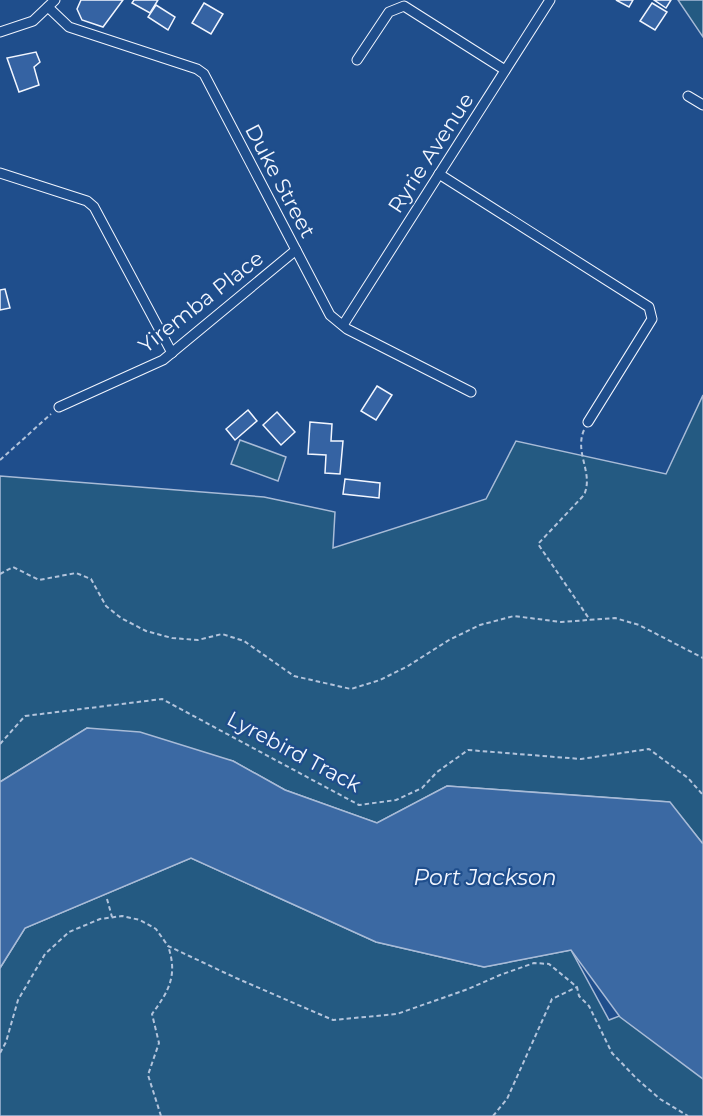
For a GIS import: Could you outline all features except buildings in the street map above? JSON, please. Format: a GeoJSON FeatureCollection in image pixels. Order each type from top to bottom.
{"type":"FeatureCollection","features":[{"type":"Feature","properties":{"kind":"street","name":"Ryrie Avenue"},"geometry":{"type":"LineString","coordinates":[[343,325],[550,0]]}},
{"type":"Feature","properties":{"kind":"street"},"geometry":{"type":"LineString","coordinates":[[0,32],[33,21],[53,2]]}},
{"type":"Feature","properties":{"kind":"street","name":"Duke Street"},"geometry":{"type":"LineString","coordinates":[[53,2],[69,27],[197,69],[204,74],[330,315],[347,329],[471,392]]}},
{"type":"Feature","properties":{"kind":"street"},"geometry":{"type":"LineString","coordinates":[[357,60],[389,12],[404,6],[506,70]]}},
{"type":"Feature","properties":{"kind":"street"},"geometry":{"type":"LineString","coordinates":[[688,96],[703,105]]}},
{"type":"Feature","properties":{"kind":"street"},"geometry":{"type":"LineString","coordinates":[[0,173],[87,201],[94,207],[172,353]]}},
{"type":"Feature","properties":{"kind":"street"},"geometry":{"type":"LineString","coordinates":[[439,174],[649,307],[652,319],[588,422]]}},
{"type":"Feature","properties":{"kind":"street","name":"Yiremba Place"},"geometry":{"type":"LineString","coordinates":[[59,407],[153,366],[172,353],[296,250]]}},
{"type":"Feature","properties":{"kind":"path"},"geometry":{"type":"LineString","coordinates":[[0,460],[59,407]]}},
{"type":"Feature","properties":{"kind":"path"},"geometry":{"type":"LineString","coordinates":[[588,422],[579,441],[589,485],[584,495],[538,544],[590,620]]}},
{"type":"Feature","properties":{"kind":"path"},"geometry":{"type":"LineString","coordinates":[[0,574],[13,567],[39,580],[76,573],[91,579],[106,606],[113,612],[146,631],[172,638],[198,640],[222,633],[244,641],[294,676],[351,689],[380,680],[480,625],[514,616],[561,622],[615,618],[639,625],[703,658]]}},
{"type":"Feature","properties":{"kind":"path","name":"Lyrebird Track"},"geometry":{"type":"LineString","coordinates":[[0,744],[26,716],[162,699],[359,805],[396,800],[422,788],[437,772],[468,750],[581,759],[649,749],[688,778],[703,795]]}},
{"type":"Feature","properties":{"kind":"path"},"geometry":{"type":"LineString","coordinates":[[107,899],[112,917]]}},
{"type":"Feature","properties":{"kind":"path"},"geometry":{"type":"LineString","coordinates":[[0,1053],[6,1042],[18,1000],[45,954],[69,932],[100,919],[122,916],[140,920],[156,929],[168,946],[174,962],[169,991],[152,1014],[159,1042],[148,1075],[161,1116]]}},
{"type":"Feature","properties":{"kind":"path"},"geometry":{"type":"LineString","coordinates":[[168,946],[333,1020],[397,1014],[534,963],[549,964],[577,987],[579,996],[589,1006],[612,1053],[660,1099],[688,1116]]}},
{"type":"Feature","properties":{"kind":"path"},"geometry":{"type":"LineString","coordinates":[[493,1116],[507,1099],[552,999],[577,987]]}},
{"type":"Feature","properties":{"kind":"shaded area"},"geometry":{"type":"Polygon","coordinates":[[[678,0],[703,0],[703,37],[678,0]]]}},
{"type":"Feature","properties":{"kind":"shaded area"},"geometry":{"type":"Polygon","coordinates":[[[703,395],[703,844],[669,802],[447,786],[377,823],[285,790],[233,761],[87,728],[0,782],[0,476],[264,497],[335,512],[333,548],[486,499],[516,441],[666,474],[703,395]]]}},
{"type":"Feature","properties":{"kind":"shaded area"},"geometry":{"type":"Polygon","coordinates":[[[240,440],[286,457],[278,481],[231,464],[240,440]]]}},
{"type":"Feature","properties":{"kind":"shaded area"},"geometry":{"type":"Polygon","coordinates":[[[191,858],[376,942],[484,967],[571,950],[609,1020],[622,1015],[703,1057],[703,1116],[0,1116],[0,968],[25,928],[191,858]]]}},
{"type":"Feature","properties":{"kind":"water","name":"Port Jackson"},"geometry":{"type":"Polygon","coordinates":[[[87,728],[140,732],[233,761],[285,790],[377,823],[447,786],[670,802],[703,844],[703,1079],[620,1017],[571,950],[484,967],[376,942],[191,858],[25,928],[0,968],[0,782],[87,728]]]}}]}
